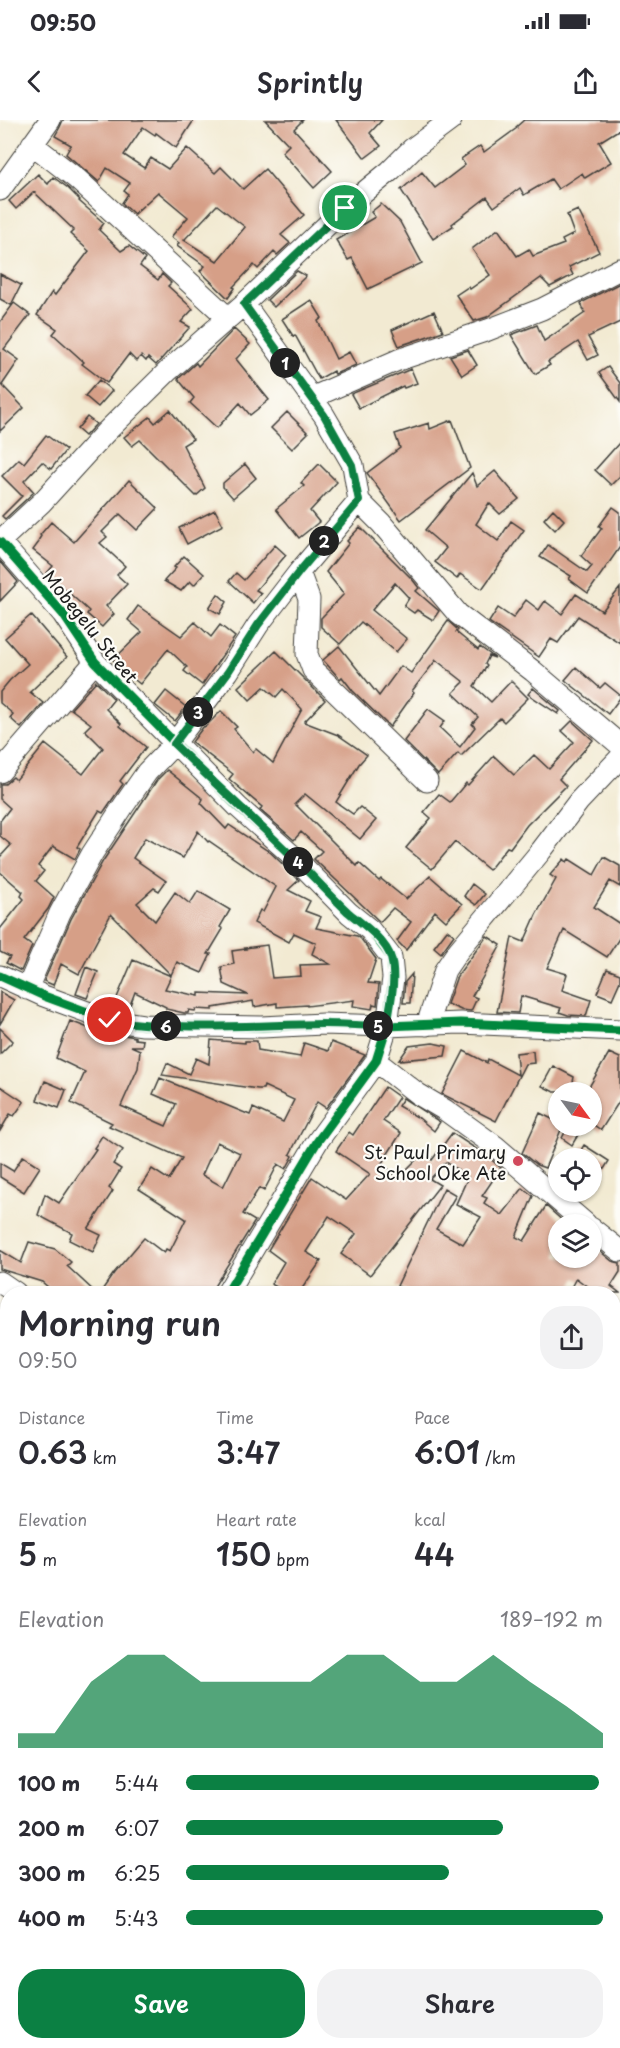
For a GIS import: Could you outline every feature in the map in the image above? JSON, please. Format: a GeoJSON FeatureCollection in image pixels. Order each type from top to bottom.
{"type":"FeatureCollection","features":[{"type":"Feature","properties":{"kind":"street"},"geometry":{"type":"LineString","coordinates":[[0,190],[50,120]]}},
{"type":"Feature","properties":{"kind":"street"},"geometry":{"type":"LineString","coordinates":[[0,542],[42,502],[142,396],[345,208],[390,171],[412,149],[451,120]]}},
{"type":"Feature","properties":{"kind":"street"},"geometry":{"type":"LineString","coordinates":[[32,144],[235,311],[324,415],[352,465],[359,501],[458,614],[533,671],[620,745]]}},
{"type":"Feature","properties":{"kind":"street"},"geometry":{"type":"LineString","coordinates":[[311,398],[398,360],[542,309],[620,268]]}},
{"type":"Feature","properties":{"kind":"street"},"geometry":{"type":"LineString","coordinates":[[27,989],[60,913],[92,854],[147,772],[174,744],[228,672],[258,625],[359,501]]}},
{"type":"Feature","properties":{"kind":"street","name":"Mobegelu Street"},"geometry":{"type":"LineString","coordinates":[[0,542],[63,614],[95,662],[238,807],[294,857],[349,913],[370,930],[391,957],[393,978],[387,1026],[376,1061],[316,1142],[231,1286]]}},
{"type":"Feature","properties":{"kind":"street"},"geometry":{"type":"LineString","coordinates":[[299,572],[309,599],[307,654],[313,670],[427,781]]}},
{"type":"Feature","properties":{"kind":"street"},"geometry":{"type":"LineString","coordinates":[[0,772],[95,662]]}},
{"type":"Feature","properties":{"kind":"street"},"geometry":{"type":"LineString","coordinates":[[427,1025],[445,970],[458,951],[579,801],[620,758]]}},
{"type":"Feature","properties":{"kind":"street"},"geometry":{"type":"LineString","coordinates":[[0,976],[27,989],[110,1020],[143,1025],[262,1027],[460,1023],[620,1030]]}},
{"type":"Feature","properties":{"kind":"street"},"geometry":{"type":"LineString","coordinates":[[376,1061],[418,1094],[445,1110],[495,1146],[574,1214]]}},
{"type":"Feature","properties":{"kind":"street"},"geometry":{"type":"LineString","coordinates":[[602,1237],[620,1251]]}},
{"type":"Feature","properties":{"kind":"building"},"geometry":{"type":"Polygon","coordinates":[[[63,120],[194,120],[176,148],[156,133],[155,135],[143,127],[124,155],[144,168],[151,158],[168,169],[187,148],[215,173],[221,167],[243,189],[265,169],[304,215],[281,235],[290,243],[277,255],[274,252],[258,269],[254,265],[233,287],[235,288],[228,298],[200,271],[205,266],[177,246],[179,243],[171,237],[188,217],[158,192],[134,214],[122,203],[128,194],[124,191],[130,183],[107,168],[99,182],[66,154],[71,145],[55,136],[63,120]],[[217,205],[184,240],[217,261],[245,227],[217,205]]]}},
{"type":"Feature","properties":{"kind":"building"},"geometry":{"type":"Polygon","coordinates":[[[265,120],[303,120],[294,129],[332,171],[314,188],[282,152],[289,145],[265,120]]]}},
{"type":"Feature","properties":{"kind":"building"},"geometry":{"type":"Polygon","coordinates":[[[336,120],[382,120],[370,133],[381,146],[365,158],[336,120]]]}},
{"type":"Feature","properties":{"kind":"building"},"geometry":{"type":"Polygon","coordinates":[[[524,120],[620,120],[620,129],[599,142],[611,162],[585,178],[582,173],[558,189],[551,179],[524,195],[520,188],[494,207],[487,197],[452,224],[453,226],[433,239],[401,190],[422,172],[435,188],[465,165],[461,159],[480,146],[484,152],[517,128],[524,120]]]}},
{"type":"Feature","properties":{"kind":"building"},"geometry":{"type":"Polygon","coordinates":[[[38,174],[48,184],[53,177],[68,188],[104,223],[99,230],[121,251],[129,246],[144,258],[140,266],[158,280],[162,274],[171,283],[168,286],[193,309],[181,322],[190,327],[156,365],[148,358],[146,361],[141,356],[136,361],[129,354],[107,383],[82,364],[84,362],[53,334],[57,329],[37,315],[52,292],[55,295],[89,251],[70,234],[74,230],[34,192],[16,209],[9,201],[38,174]]]}},
{"type":"Feature","properties":{"kind":"building"},"geometry":{"type":"Polygon","coordinates":[[[381,204],[400,222],[422,263],[368,289],[352,258],[348,260],[336,240],[375,217],[371,212],[381,204]]]}},
{"type":"Feature","properties":{"kind":"building"},"geometry":{"type":"Polygon","coordinates":[[[578,210],[599,252],[569,267],[573,275],[550,287],[541,278],[487,317],[474,321],[456,295],[468,287],[470,289],[490,275],[472,249],[498,229],[517,256],[529,249],[533,256],[564,244],[562,240],[574,234],[567,215],[578,210]]]}},
{"type":"Feature","properties":{"kind":"building"},"geometry":{"type":"Polygon","coordinates":[[[297,271],[306,276],[274,307],[267,300],[297,271]]]}},
{"type":"Feature","properties":{"kind":"building"},"geometry":{"type":"Polygon","coordinates":[[[0,274],[21,285],[11,305],[0,299],[0,274]]]}},
{"type":"Feature","properties":{"kind":"building"},"geometry":{"type":"Polygon","coordinates":[[[620,283],[620,322],[588,337],[598,355],[588,360],[578,342],[548,362],[550,365],[535,374],[511,335],[537,325],[544,341],[585,313],[581,303],[620,283]]]}},
{"type":"Feature","properties":{"kind":"building"},"geometry":{"type":"Polygon","coordinates":[[[311,300],[322,318],[318,321],[336,359],[349,352],[356,365],[335,374],[333,371],[319,379],[295,335],[293,336],[282,319],[311,300]]]}},
{"type":"Feature","properties":{"kind":"building"},"geometry":{"type":"Polygon","coordinates":[[[14,303],[30,315],[4,349],[19,360],[2,385],[24,408],[0,431],[0,322],[14,303]]]}},
{"type":"Feature","properties":{"kind":"building"},"geometry":{"type":"Polygon","coordinates":[[[434,311],[443,331],[399,346],[392,330],[434,311]]]}},
{"type":"Feature","properties":{"kind":"building"},"geometry":{"type":"Polygon","coordinates":[[[234,329],[250,344],[236,359],[269,400],[250,415],[240,403],[217,428],[190,403],[194,398],[178,379],[196,363],[198,366],[234,329]]]}},
{"type":"Feature","properties":{"kind":"building"},"geometry":{"type":"Polygon","coordinates":[[[468,350],[477,365],[462,375],[450,356],[468,350]]]}},
{"type":"Feature","properties":{"kind":"building"},"geometry":{"type":"Polygon","coordinates":[[[608,367],[620,383],[620,402],[599,373],[608,367]]]}},
{"type":"Feature","properties":{"kind":"building"},"geometry":{"type":"Polygon","coordinates":[[[411,369],[417,383],[404,388],[403,386],[359,408],[351,394],[411,369]]]}},
{"type":"Feature","properties":{"kind":"building"},"geometry":{"type":"Polygon","coordinates":[[[99,380],[112,391],[98,407],[85,396],[99,380]]]}},
{"type":"Feature","properties":{"kind":"building"},"geometry":{"type":"Polygon","coordinates":[[[170,410],[193,439],[183,445],[205,488],[196,496],[140,440],[132,446],[124,437],[150,417],[155,423],[170,410]]]}},
{"type":"Feature","properties":{"kind":"building"},"geometry":{"type":"Polygon","coordinates":[[[287,412],[308,433],[292,449],[271,428],[287,412]]]}},
{"type":"Feature","properties":{"kind":"building"},"geometry":{"type":"Polygon","coordinates":[[[87,417],[96,424],[85,436],[77,429],[87,417]]]}},
{"type":"Feature","properties":{"kind":"building"},"geometry":{"type":"Polygon","coordinates":[[[452,420],[470,468],[401,520],[367,473],[400,448],[395,434],[429,423],[430,429],[452,420]]]}},
{"type":"Feature","properties":{"kind":"building"},"geometry":{"type":"Polygon","coordinates":[[[46,435],[66,450],[51,469],[42,462],[24,481],[34,492],[5,519],[2,516],[22,496],[2,476],[19,459],[24,463],[46,435]]]}},
{"type":"Feature","properties":{"kind":"building"},"geometry":{"type":"Polygon","coordinates":[[[620,442],[620,476],[611,485],[595,470],[620,442]]]}},
{"type":"Feature","properties":{"kind":"building"},"geometry":{"type":"Polygon","coordinates":[[[245,464],[256,478],[233,498],[223,487],[223,483],[245,464]]]}},
{"type":"Feature","properties":{"kind":"building"},"geometry":{"type":"Polygon","coordinates":[[[319,464],[337,482],[310,511],[319,522],[299,538],[276,509],[304,486],[301,483],[319,464]]]}},
{"type":"Feature","properties":{"kind":"building"},"geometry":{"type":"Polygon","coordinates":[[[495,471],[519,499],[500,514],[489,503],[476,524],[498,541],[511,521],[524,530],[482,589],[460,574],[457,579],[435,562],[446,548],[425,530],[472,473],[477,486],[495,471]]]}},
{"type":"Feature","properties":{"kind":"building"},"geometry":{"type":"Polygon","coordinates":[[[129,480],[158,508],[137,530],[120,514],[102,532],[107,537],[100,543],[125,566],[117,575],[127,584],[106,606],[114,614],[102,627],[87,614],[89,611],[47,573],[53,566],[33,550],[39,542],[40,535],[51,522],[74,542],[129,480]]]}},
{"type":"Feature","properties":{"kind":"building"},"geometry":{"type":"Polygon","coordinates":[[[613,507],[620,512],[620,547],[588,593],[569,579],[571,576],[540,557],[548,545],[587,572],[592,566],[581,556],[602,528],[599,526],[613,507]]]}},
{"type":"Feature","properties":{"kind":"building"},"geometry":{"type":"Polygon","coordinates":[[[553,509],[564,520],[555,530],[544,519],[553,509]]]}},
{"type":"Feature","properties":{"kind":"building"},"geometry":{"type":"Polygon","coordinates":[[[215,510],[223,525],[187,544],[179,528],[215,510]]]}},
{"type":"Feature","properties":{"kind":"building"},"geometry":{"type":"Polygon","coordinates":[[[360,527],[412,579],[419,588],[416,591],[439,611],[433,620],[417,610],[414,613],[404,606],[409,598],[395,583],[372,610],[407,639],[396,652],[361,622],[340,644],[321,627],[321,618],[344,594],[326,572],[349,543],[347,541],[360,527]]]}},
{"type":"Feature","properties":{"kind":"building"},"geometry":{"type":"Polygon","coordinates":[[[275,545],[286,555],[256,590],[261,593],[253,603],[229,581],[236,573],[244,580],[275,545]]]}},
{"type":"Feature","properties":{"kind":"building"},"geometry":{"type":"Polygon","coordinates":[[[184,556],[204,574],[194,585],[190,581],[181,591],[164,581],[184,556]]]}},
{"type":"Feature","properties":{"kind":"building"},"geometry":{"type":"Polygon","coordinates":[[[0,561],[18,582],[0,601],[0,561]]]}},
{"type":"Feature","properties":{"kind":"building"},"geometry":{"type":"Polygon","coordinates":[[[620,588],[620,643],[578,616],[558,643],[551,639],[539,657],[489,622],[498,608],[513,618],[526,600],[539,610],[545,601],[562,614],[576,594],[602,611],[620,588]]]}},
{"type":"Feature","properties":{"kind":"building"},"geometry":{"type":"Polygon","coordinates":[[[218,594],[227,602],[220,614],[209,608],[218,594]]]}},
{"type":"Feature","properties":{"kind":"building"},"geometry":{"type":"Polygon","coordinates":[[[138,606],[181,636],[195,622],[211,637],[220,625],[235,637],[202,685],[184,671],[187,667],[168,649],[140,684],[113,660],[142,632],[128,620],[138,606]]]}},
{"type":"Feature","properties":{"kind":"building"},"geometry":{"type":"Polygon","coordinates":[[[31,615],[67,657],[30,692],[43,703],[21,728],[10,718],[13,714],[0,703],[0,692],[28,664],[5,638],[31,615]]]}},
{"type":"Feature","properties":{"kind":"building"},"geometry":{"type":"Polygon","coordinates":[[[448,621],[458,630],[456,632],[478,650],[480,647],[495,658],[489,656],[485,664],[487,666],[474,686],[491,702],[511,681],[528,698],[504,722],[500,718],[461,756],[458,753],[438,775],[404,741],[428,709],[445,721],[440,728],[460,747],[475,727],[472,724],[478,717],[453,693],[464,682],[436,660],[412,691],[414,693],[390,727],[323,660],[339,646],[379,696],[401,666],[411,673],[448,621]]]}},
{"type":"Feature","properties":{"kind":"building"},"geometry":{"type":"Polygon","coordinates":[[[276,651],[325,700],[304,722],[338,735],[367,755],[336,802],[353,814],[360,807],[376,820],[360,839],[305,794],[295,804],[357,866],[359,863],[379,881],[381,879],[406,899],[430,876],[462,904],[446,921],[435,911],[406,950],[397,941],[411,922],[393,908],[380,922],[314,859],[322,851],[301,832],[294,840],[260,810],[262,807],[229,779],[233,774],[192,742],[204,726],[221,711],[237,727],[234,729],[253,752],[256,749],[273,763],[302,709],[283,689],[276,697],[264,687],[250,700],[238,687],[276,651]]]}},
{"type":"Feature","properties":{"kind":"building"},"geometry":{"type":"Polygon","coordinates":[[[576,667],[600,688],[605,683],[620,695],[608,714],[565,680],[576,667]]]}},
{"type":"Feature","properties":{"kind":"building"},"geometry":{"type":"Polygon","coordinates":[[[96,681],[114,699],[106,709],[121,724],[120,726],[146,747],[120,781],[123,784],[103,813],[99,811],[77,847],[80,849],[75,859],[53,846],[38,866],[44,871],[36,881],[54,897],[48,909],[24,940],[32,946],[21,971],[6,963],[10,957],[0,952],[0,929],[24,899],[21,896],[23,892],[0,872],[0,857],[11,845],[0,836],[0,821],[10,808],[0,799],[0,784],[5,784],[13,777],[16,780],[45,744],[83,774],[103,748],[85,730],[91,724],[71,709],[96,681]]]}},
{"type":"Feature","properties":{"kind":"building"},"geometry":{"type":"Polygon","coordinates":[[[533,688],[560,711],[558,714],[528,694],[533,688]]]}},
{"type":"Feature","properties":{"kind":"building"},"geometry":{"type":"Polygon","coordinates":[[[166,691],[186,707],[175,721],[155,705],[166,691]]]}},
{"type":"Feature","properties":{"kind":"building"},"geometry":{"type":"Polygon","coordinates":[[[572,721],[593,740],[559,779],[566,786],[527,825],[510,848],[507,847],[489,870],[455,842],[432,869],[406,848],[431,818],[424,812],[439,794],[450,802],[494,756],[514,775],[534,755],[549,769],[574,742],[562,731],[572,721]]]}},
{"type":"Feature","properties":{"kind":"building"},"geometry":{"type":"Polygon","coordinates":[[[167,770],[203,799],[201,803],[226,829],[229,825],[271,853],[299,880],[288,890],[310,901],[305,911],[321,917],[316,928],[357,936],[361,939],[376,959],[368,983],[379,984],[377,1005],[373,1004],[372,1009],[353,1006],[354,1000],[307,1006],[277,1007],[277,1003],[254,1007],[253,1001],[213,1008],[213,1010],[189,1010],[188,1013],[184,1013],[166,1009],[135,992],[130,1005],[116,1000],[133,960],[171,976],[165,989],[199,996],[199,993],[248,995],[224,984],[221,967],[234,964],[232,951],[267,945],[272,978],[301,976],[300,965],[330,964],[312,954],[316,943],[294,933],[289,942],[254,923],[260,910],[263,912],[276,887],[208,842],[198,831],[183,858],[145,838],[133,858],[166,881],[159,891],[154,888],[137,903],[155,921],[175,892],[190,904],[198,891],[230,910],[220,927],[223,929],[208,954],[211,954],[202,973],[177,962],[171,975],[111,914],[79,974],[61,964],[53,985],[44,981],[71,919],[103,861],[157,780],[167,770]]]}},
{"type":"Feature","properties":{"kind":"building"},"geometry":{"type":"Polygon","coordinates":[[[604,857],[620,866],[620,887],[610,881],[594,907],[620,924],[620,937],[607,957],[564,930],[547,968],[567,974],[562,990],[591,1000],[586,1016],[568,1015],[559,1012],[561,1008],[521,996],[518,1013],[497,1012],[512,937],[524,942],[556,879],[550,875],[564,859],[567,862],[569,859],[594,875],[604,857]]]}},
{"type":"Feature","properties":{"kind":"building"},"geometry":{"type":"Polygon","coordinates":[[[472,884],[485,894],[476,905],[464,896],[472,884]]]}},
{"type":"Feature","properties":{"kind":"building"},"geometry":{"type":"Polygon","coordinates":[[[447,930],[454,935],[441,953],[434,947],[447,930]]]}},
{"type":"Feature","properties":{"kind":"building"},"geometry":{"type":"Polygon","coordinates":[[[487,936],[501,945],[472,996],[477,998],[471,1011],[461,1010],[447,1004],[457,976],[487,936]]]}},
{"type":"Feature","properties":{"kind":"building"},"geometry":{"type":"Polygon","coordinates":[[[86,967],[98,972],[87,998],[76,994],[86,967]]]}},
{"type":"Feature","properties":{"kind":"building"},"geometry":{"type":"Polygon","coordinates":[[[607,969],[620,974],[620,981],[612,999],[597,993],[607,969]]]}},
{"type":"Feature","properties":{"kind":"building"},"geometry":{"type":"Polygon","coordinates":[[[412,974],[410,1003],[403,1003],[405,982],[412,974]]]}},
{"type":"Feature","properties":{"kind":"building"},"geometry":{"type":"Polygon","coordinates":[[[0,992],[14,1000],[0,1024],[0,992]]]}},
{"type":"Feature","properties":{"kind":"building"},"geometry":{"type":"Polygon","coordinates":[[[70,1021],[91,1029],[143,1040],[142,1046],[131,1046],[140,1050],[138,1068],[121,1106],[166,1126],[176,1104],[153,1094],[160,1078],[250,1115],[253,1108],[283,1122],[294,1100],[264,1086],[263,1089],[258,1089],[162,1075],[167,1063],[189,1074],[196,1058],[209,1064],[211,1040],[245,1043],[245,1041],[257,1041],[258,1050],[300,1057],[304,1043],[328,1051],[331,1042],[365,1055],[326,1108],[317,1102],[290,1154],[293,1156],[286,1169],[278,1164],[264,1191],[259,1188],[243,1214],[255,1221],[214,1286],[105,1286],[144,1238],[164,1253],[166,1249],[170,1251],[186,1219],[139,1189],[152,1169],[169,1180],[182,1158],[109,1126],[112,1123],[71,1103],[85,1072],[56,1058],[70,1021]],[[217,1142],[202,1175],[223,1187],[240,1153],[217,1142]]]}},
{"type":"Feature","properties":{"kind":"building"},"geometry":{"type":"Polygon","coordinates":[[[0,1028],[13,1041],[0,1054],[0,1028]]]}},
{"type":"Feature","properties":{"kind":"building"},"geometry":{"type":"Polygon","coordinates":[[[433,1043],[447,1046],[445,1056],[399,1060],[409,1046],[433,1043]]]}},
{"type":"Feature","properties":{"kind":"building"},"geometry":{"type":"Polygon","coordinates":[[[464,1051],[487,1063],[488,1059],[518,1075],[516,1053],[533,1051],[534,1063],[525,1064],[496,1121],[442,1094],[464,1051]]]}},
{"type":"Feature","properties":{"kind":"building"},"geometry":{"type":"Polygon","coordinates":[[[609,1053],[620,1058],[620,1100],[602,1128],[602,1082],[592,1082],[609,1053]]]}},
{"type":"Feature","properties":{"kind":"building"},"geometry":{"type":"Polygon","coordinates":[[[553,1066],[574,1077],[573,1082],[548,1082],[548,1089],[542,1086],[553,1066]]]}},
{"type":"Feature","properties":{"kind":"building"},"geometry":{"type":"Polygon","coordinates":[[[45,1081],[66,1090],[59,1108],[37,1100],[45,1081]]]}},
{"type":"Feature","properties":{"kind":"building"},"geometry":{"type":"Polygon","coordinates":[[[0,1086],[24,1102],[14,1116],[10,1114],[0,1131],[0,1086]]]}},
{"type":"Feature","properties":{"kind":"building"},"geometry":{"type":"Polygon","coordinates":[[[385,1087],[399,1097],[383,1121],[401,1133],[382,1163],[398,1178],[424,1152],[432,1160],[452,1133],[501,1168],[482,1196],[487,1198],[484,1203],[502,1215],[523,1188],[533,1196],[516,1237],[524,1241],[546,1206],[555,1214],[548,1214],[548,1268],[602,1268],[602,1253],[612,1261],[620,1263],[620,1272],[611,1286],[587,1286],[576,1278],[572,1286],[397,1286],[444,1188],[456,1195],[436,1229],[463,1244],[481,1217],[456,1204],[468,1177],[446,1162],[430,1179],[440,1185],[370,1275],[341,1254],[356,1234],[329,1216],[306,1252],[321,1261],[304,1286],[275,1286],[271,1284],[284,1262],[268,1250],[312,1177],[346,1200],[370,1174],[336,1151],[349,1132],[353,1135],[385,1087]]]}},
{"type":"Feature","properties":{"kind":"building"},"geometry":{"type":"Polygon","coordinates":[[[403,1098],[440,1122],[434,1131],[419,1118],[398,1106],[403,1098]]]}},
{"type":"Feature","properties":{"kind":"building"},"geometry":{"type":"Polygon","coordinates":[[[540,1113],[548,1117],[548,1136],[558,1136],[553,1148],[548,1148],[548,1161],[545,1168],[537,1165],[522,1153],[540,1113]]]}},
{"type":"Feature","properties":{"kind":"building"},"geometry":{"type":"Polygon","coordinates":[[[102,1136],[123,1150],[113,1164],[121,1169],[109,1188],[113,1191],[88,1229],[101,1235],[93,1252],[69,1240],[72,1233],[38,1215],[45,1194],[59,1203],[96,1149],[94,1148],[102,1136]]]}},
{"type":"Feature","properties":{"kind":"building"},"geometry":{"type":"Polygon","coordinates":[[[563,1136],[577,1136],[572,1145],[562,1138],[563,1136]]]}},
{"type":"Feature","properties":{"kind":"building"},"geometry":{"type":"Polygon","coordinates":[[[23,1156],[40,1167],[24,1192],[0,1177],[0,1163],[13,1171],[23,1156]]]}},
{"type":"Feature","properties":{"kind":"building"},"geometry":{"type":"Polygon","coordinates":[[[602,1157],[609,1161],[602,1172],[602,1157]]]}},
{"type":"Feature","properties":{"kind":"building"},"geometry":{"type":"Polygon","coordinates":[[[29,1242],[55,1249],[71,1262],[67,1266],[88,1286],[47,1286],[42,1282],[0,1269],[0,1250],[21,1263],[29,1242]]]}},
{"type":"Feature","properties":{"kind":"cycle path"},"geometry":{"type":"LineString","coordinates":[[0,542],[63,614],[95,662],[238,807],[294,857],[349,913],[370,930],[391,957],[393,978],[387,1026],[376,1061],[317,1142],[231,1286]]}},
{"type":"Feature","properties":{"kind":"cycle path"},"geometry":{"type":"LineString","coordinates":[[0,976],[44,996],[109,1020],[143,1025],[262,1027],[460,1023],[620,1030]]}},
{"type":"Feature","properties":{"kind":"place","name":"St. Paul Primary School Oke Ate"},"geometry":{"type":"Point","coordinates":[518,1161]}},
{"type":"Feature","properties":{"kind":"route"},"geometry":{"type":"LineString","coordinates":[[110,1020],[143,1025],[206,1027],[323,1024],[387,1026],[393,978],[391,957],[384,947],[370,930],[349,913],[294,857],[238,807],[174,744],[228,672],[258,625],[359,501],[352,465],[340,442],[324,415],[244,304],[345,208]]}}]}
